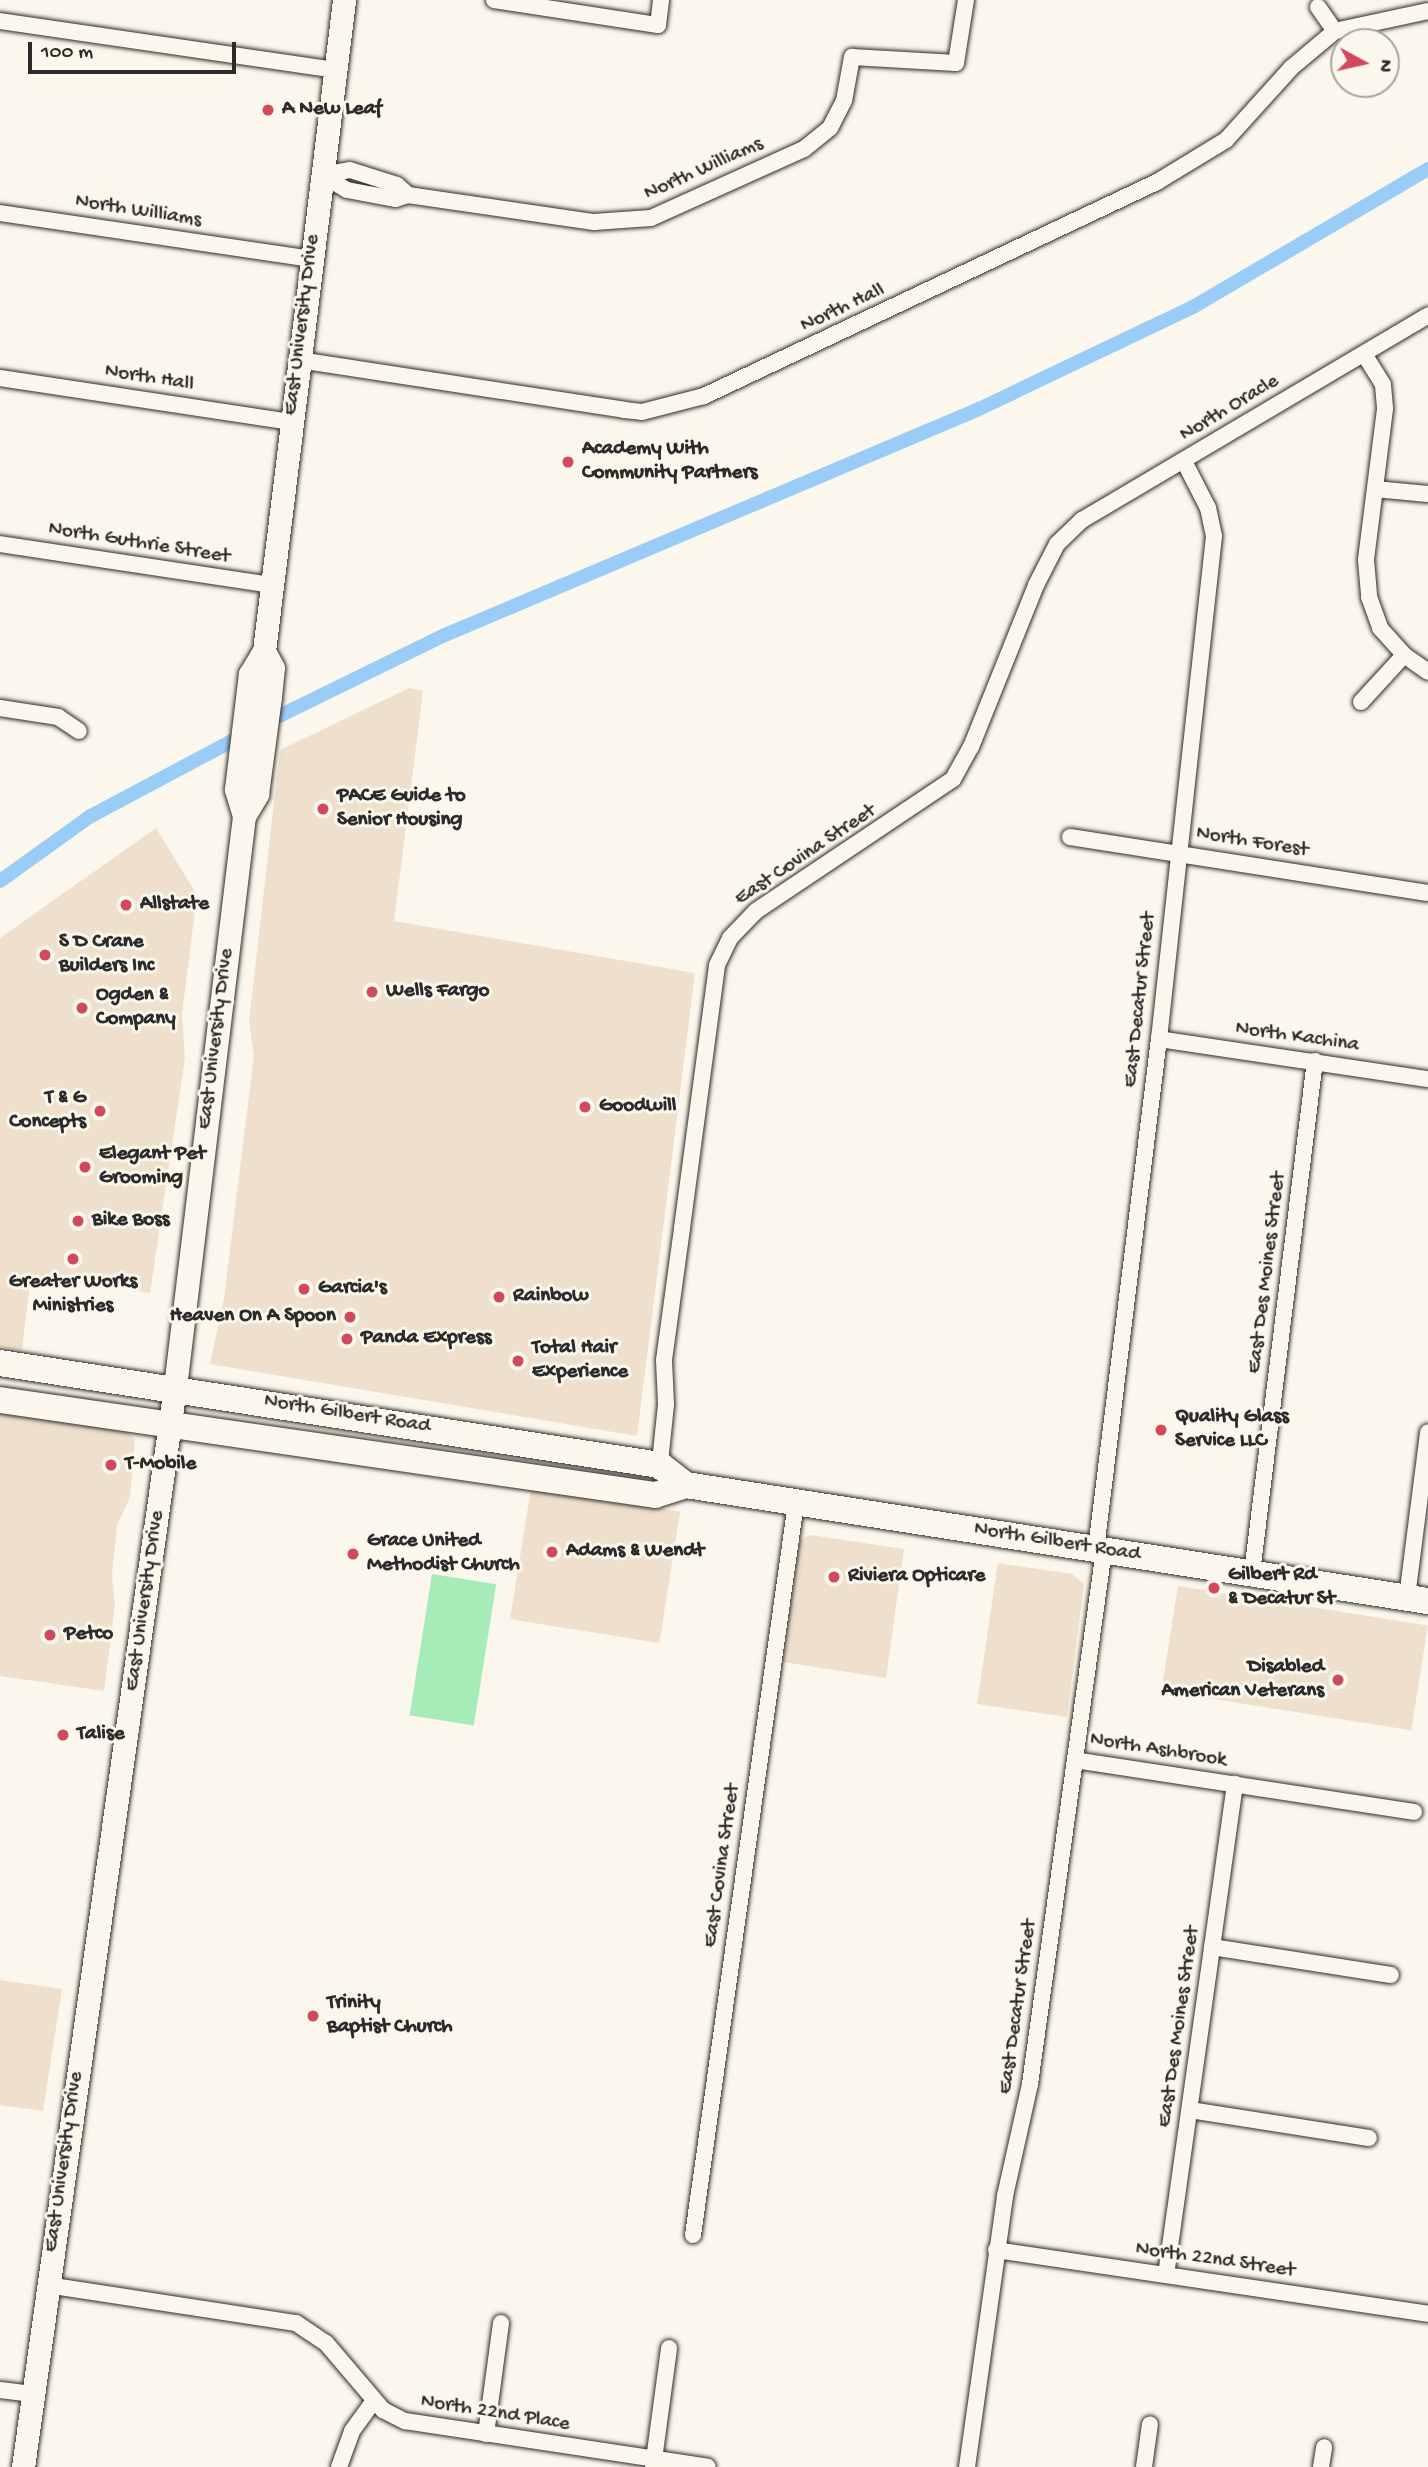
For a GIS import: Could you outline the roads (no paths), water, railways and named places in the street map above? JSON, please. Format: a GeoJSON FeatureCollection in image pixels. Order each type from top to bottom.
{"type":"FeatureCollection","features":[{"type":"Feature","properties":{"kind":"main road","name":"East University Drive"},"geometry":{"type":"LineString","coordinates":[[244,817],[236,789],[250,674],[264,651],[344,0]]}},
{"type":"Feature","properties":{"kind":"main road","name":"East University Drive"},"geometry":{"type":"LineString","coordinates":[[23,2467],[176,1387],[244,817],[257,794],[273,668],[264,651]]}},
{"type":"Feature","properties":{"kind":"main road","name":"North Gilbert Road"},"geometry":{"type":"LineString","coordinates":[[0,1363],[176,1387],[660,1465],[687,1485]]}},
{"type":"Feature","properties":{"kind":"main road","name":"North Gilbert Road"},"geometry":{"type":"LineString","coordinates":[[0,1399],[655,1495],[687,1485],[1418,1599]]}},
{"type":"Feature","properties":{"kind":"main road"},"geometry":{"type":"LineString","coordinates":[[355,1451],[391,1442],[437,1446],[451,1432]]}},
{"type":"Feature","properties":{"kind":"main road"},"geometry":{"type":"LineString","coordinates":[[447,1465],[457,1452],[523,1455],[541,1446]]}},
{"type":"Feature","properties":{"kind":"street"},"geometry":{"type":"LineString","coordinates":[[494,0],[658,24],[661,0]]}},
{"type":"Feature","properties":{"kind":"street","name":"North Williams"},"geometry":{"type":"LineString","coordinates":[[322,175],[350,170],[397,186],[408,195],[594,222],[651,218],[804,149],[830,128],[844,101],[852,57],[956,63],[966,0]]}},
{"type":"Feature","properties":{"kind":"street"},"geometry":{"type":"LineString","coordinates":[[1318,7],[1333,28]]}},
{"type":"Feature","properties":{"kind":"street","name":"North Hall"},"geometry":{"type":"LineString","coordinates":[[1349,28],[1428,11]]}},
{"type":"Feature","properties":{"kind":"street"},"geometry":{"type":"LineString","coordinates":[[0,21],[335,70]]}},
{"type":"Feature","properties":{"kind":"street","name":"North Hall"},"geometry":{"type":"LineString","coordinates":[[299,360],[624,410],[642,411],[704,396],[1157,182],[1226,141],[1291,68],[1330,35]]}},
{"type":"Feature","properties":{"kind":"street","name":"North Williams"},"geometry":{"type":"LineString","coordinates":[[0,213],[311,260]]}},
{"type":"Feature","properties":{"kind":"street","name":"North Oracle"},"geometry":{"type":"LineString","coordinates":[[1057,544],[1082,520],[1428,315]]}},
{"type":"Feature","properties":{"kind":"street"},"geometry":{"type":"LineString","coordinates":[[1364,354],[1384,386],[1385,409],[1366,560],[1369,597],[1380,628],[1404,655],[1428,672]]}},
{"type":"Feature","properties":{"kind":"street","name":"North Hall"},"geometry":{"type":"LineString","coordinates":[[0,378],[292,422]]}},
{"type":"Feature","properties":{"kind":"street","name":"East Decatur Street"},"geometry":{"type":"LineString","coordinates":[[967,2467],[996,2250],[1030,2084],[1075,1760],[1159,1039],[1214,536],[1208,508],[1184,461]]}},
{"type":"Feature","properties":{"kind":"street"},"geometry":{"type":"LineString","coordinates":[[1376,489],[1428,494]]}},
{"type":"Feature","properties":{"kind":"street","name":"North Guthrie Street"},"geometry":{"type":"LineString","coordinates":[[0,544],[271,585]]}},
{"type":"Feature","properties":{"kind":"street","name":"East Covina Street"},"geometry":{"type":"LineString","coordinates":[[655,1495],[666,1404],[664,1360],[717,965],[730,938],[756,911],[953,779],[1057,544]]}},
{"type":"Feature","properties":{"kind":"street"},"geometry":{"type":"LineString","coordinates":[[1361,702],[1404,655]]}},
{"type":"Feature","properties":{"kind":"street"},"geometry":{"type":"LineString","coordinates":[[0,708],[58,717],[79,731]]}},
{"type":"Feature","properties":{"kind":"street","name":"North Forest"},"geometry":{"type":"LineString","coordinates":[[1070,838],[1428,893]]}},
{"type":"Feature","properties":{"kind":"street","name":"North Kachina"},"geometry":{"type":"LineString","coordinates":[[1159,1039],[1428,1079]]}},
{"type":"Feature","properties":{"kind":"street","name":"East Des Moines Street"},"geometry":{"type":"LineString","coordinates":[[1252,1573],[1315,1061]]}},
{"type":"Feature","properties":{"kind":"street"},"geometry":{"type":"LineString","coordinates":[[1418,1599],[1428,1432]]}},
{"type":"Feature","properties":{"kind":"street","name":"East Covina Street"},"geometry":{"type":"LineString","coordinates":[[693,2235],[796,1503]]}},
{"type":"Feature","properties":{"kind":"street","name":"North Ashbrook"},"geometry":{"type":"LineString","coordinates":[[1075,1760],[1414,1812]]}},
{"type":"Feature","properties":{"kind":"street","name":"East Des Moines Street"},"geometry":{"type":"LineString","coordinates":[[1167,2275],[1235,1784]]}},
{"type":"Feature","properties":{"kind":"street"},"geometry":{"type":"LineString","coordinates":[[1212,1947],[1391,1975]]}},
{"type":"Feature","properties":{"kind":"street"},"geometry":{"type":"LineString","coordinates":[[1190,2110],[1369,2138]]}},
{"type":"Feature","properties":{"kind":"street","name":"North 22nd Street"},"geometry":{"type":"LineString","coordinates":[[996,2250],[1428,2314]]}},
{"type":"Feature","properties":{"kind":"street"},"geometry":{"type":"LineString","coordinates":[[47,2285],[275,2318],[312,2330],[322,2317]]}},
{"type":"Feature","properties":{"kind":"street"},"geometry":{"type":"LineString","coordinates":[[486,2434],[501,2323]]}},
{"type":"Feature","properties":{"kind":"street","name":"North 22nd Place"},"geometry":{"type":"LineString","coordinates":[[312,2330],[374,2401],[405,2421],[654,2463],[708,2467]]}},
{"type":"Feature","properties":{"kind":"street"},"geometry":{"type":"LineString","coordinates":[[654,2463],[670,2348]]}},
{"type":"Feature","properties":{"kind":"street"},"geometry":{"type":"LineString","coordinates":[[0,2390],[33,2395]]}},
{"type":"Feature","properties":{"kind":"street"},"geometry":{"type":"LineString","coordinates":[[340,2467],[352,2431],[374,2401]]}},
{"type":"Feature","properties":{"kind":"street"},"geometry":{"type":"LineString","coordinates":[[1144,2467],[1150,2424]]}},
{"type":"Feature","properties":{"kind":"street"},"geometry":{"type":"LineString","coordinates":[[1321,2467],[1324,2447]]}},
{"type":"Feature","properties":{"kind":"waterway"},"geometry":{"type":"LineString","coordinates":[[265,723],[445,635],[979,409],[1193,307],[1428,169]]}},
{"type":"Feature","properties":{"kind":"waterway"},"geometry":{"type":"LineString","coordinates":[[0,881],[89,817],[247,733]]}},
{"type":"Feature","properties":{"kind":"place","name":"A New Leaf"},"geometry":{"type":"Point","coordinates":[268,110]}},
{"type":"Feature","properties":{"kind":"place","name":"Academy With Community Partners"},"geometry":{"type":"Point","coordinates":[568,462]}},
{"type":"Feature","properties":{"kind":"place","name":"PACE Guide to Senior Housing"},"geometry":{"type":"Point","coordinates":[323,809]}},
{"type":"Feature","properties":{"kind":"place","name":"Allstate"},"geometry":{"type":"Point","coordinates":[126,905]}},
{"type":"Feature","properties":{"kind":"place","name":"S D Crane Builders Inc"},"geometry":{"type":"Point","coordinates":[45,955]}},
{"type":"Feature","properties":{"kind":"place","name":"Wells Fargo"},"geometry":{"type":"Point","coordinates":[372,992]}},
{"type":"Feature","properties":{"kind":"place","name":"Ogden & Company"},"geometry":{"type":"Point","coordinates":[82,1008]}},
{"type":"Feature","properties":{"kind":"place","name":"Goodwill"},"geometry":{"type":"Point","coordinates":[585,1107]}},
{"type":"Feature","properties":{"kind":"place","name":"T & G Concepts"},"geometry":{"type":"Point","coordinates":[100,1111]}},
{"type":"Feature","properties":{"kind":"place","name":"Elegant Pet Grooming"},"geometry":{"type":"Point","coordinates":[85,1167]}},
{"type":"Feature","properties":{"kind":"place","name":"Bike Boss"},"geometry":{"type":"Point","coordinates":[78,1221]}},
{"type":"Feature","properties":{"kind":"place","name":"Greater Works Ministries"},"geometry":{"type":"Point","coordinates":[73,1259]}},
{"type":"Feature","properties":{"kind":"place","name":"Garcia's"},"geometry":{"type":"Point","coordinates":[304,1289]}},
{"type":"Feature","properties":{"kind":"place","name":"Rainbow"},"geometry":{"type":"Point","coordinates":[499,1297]}},
{"type":"Feature","properties":{"kind":"place","name":"Heaven On A Spoon"},"geometry":{"type":"Point","coordinates":[350,1317]}},
{"type":"Feature","properties":{"kind":"place","name":"Panda Express"},"geometry":{"type":"Point","coordinates":[347,1339]}},
{"type":"Feature","properties":{"kind":"place","name":"Total Hair Experience"},"geometry":{"type":"Point","coordinates":[518,1361]}},
{"type":"Feature","properties":{"kind":"place","name":"Quality Glass Service LLC"},"geometry":{"type":"Point","coordinates":[1161,1430]}},
{"type":"Feature","properties":{"kind":"place","name":"T-Mobile"},"geometry":{"type":"Point","coordinates":[111,1465]}},
{"type":"Feature","properties":{"kind":"place","name":"Adams & Wendt"},"geometry":{"type":"Point","coordinates":[552,1552]}},
{"type":"Feature","properties":{"kind":"place","name":"Grace United Methodist Church"},"geometry":{"type":"Point","coordinates":[353,1554]}},
{"type":"Feature","properties":{"kind":"place","name":"Riviera Opticare"},"geometry":{"type":"Point","coordinates":[834,1577]}},
{"type":"Feature","properties":{"kind":"place","name":"Gilbert Rd & Decatur St"},"geometry":{"type":"Point","coordinates":[1214,1588]}},
{"type":"Feature","properties":{"kind":"place","name":"Petco"},"geometry":{"type":"Point","coordinates":[50,1635]}},
{"type":"Feature","properties":{"kind":"place","name":"Disabled American Veterans"},"geometry":{"type":"Point","coordinates":[1338,1680]}},
{"type":"Feature","properties":{"kind":"place","name":"Talise"},"geometry":{"type":"Point","coordinates":[63,1735]}},
{"type":"Feature","properties":{"kind":"place","name":"Trinity Baptist Church"},"geometry":{"type":"Point","coordinates":[313,2016]}}]}
